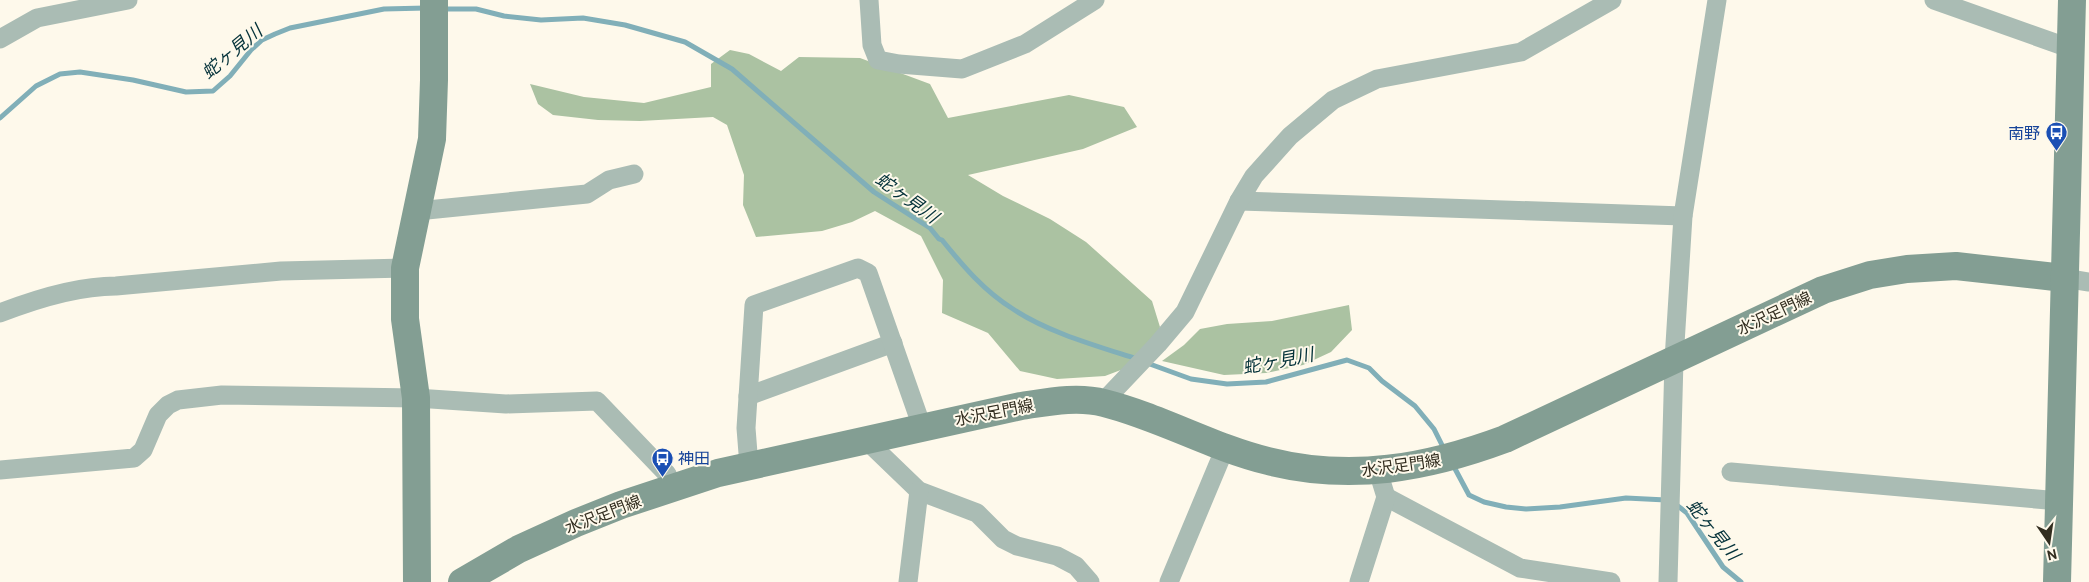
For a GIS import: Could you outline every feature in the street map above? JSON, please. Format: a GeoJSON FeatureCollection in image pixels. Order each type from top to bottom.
{"type":"FeatureCollection","features":[{"type":"Feature","properties":{"kind":"main road"},"geometry":{"type":"LineString","coordinates":[[417,582],[416,398],[404,319],[405,268],[432,139],[434,0]]}},
{"type":"Feature","properties":{"kind":"main road"},"geometry":{"type":"LineString","coordinates":[[2057,582],[2059,501],[2077,280],[2072,0]]}},
{"type":"Feature","properties":{"kind":"main road","name":"水沢足門線"},"geometry":{"type":"LineString","coordinates":[[462,582],[519,549],[576,523],[621,505],[718,473],[1012,408],[1062,400],[1102,403],[1268,462],[1342,472],[1378,471],[1461,455],[1505,439],[1823,290],[1870,275],[1907,269],[1956,266],[2077,280]]}},
{"type":"Feature","properties":{"kind":"street"},"geometry":{"type":"LineString","coordinates":[[0,39],[37,18],[128,0]]}},
{"type":"Feature","properties":{"kind":"street"},"geometry":{"type":"LineString","coordinates":[[869,0],[872,45],[878,60],[900,64],[962,69],[1025,44],[1095,0]]}},
{"type":"Feature","properties":{"kind":"street"},"geometry":{"type":"LineString","coordinates":[[1102,403],[1158,344],[1185,312],[1239,201],[1254,176],[1290,136],[1333,100],[1377,79],[1521,52],[1612,0]]}},
{"type":"Feature","properties":{"kind":"street"},"geometry":{"type":"LineString","coordinates":[[1668,573],[1674,360],[1683,216],[1717,0]]}},
{"type":"Feature","properties":{"kind":"street"},"geometry":{"type":"LineString","coordinates":[[1934,0],[2072,49]]}},
{"type":"Feature","properties":{"kind":"street"},"geometry":{"type":"LineString","coordinates":[[417,211],[587,194],[609,180],[634,174]]}},
{"type":"Feature","properties":{"kind":"street"},"geometry":{"type":"LineString","coordinates":[[1239,201],[1683,216]]}},
{"type":"Feature","properties":{"kind":"street"},"geometry":{"type":"LineString","coordinates":[[0,313],[27,302],[96,286],[116,286],[281,271],[405,268]]}},
{"type":"Feature","properties":{"kind":"street"},"geometry":{"type":"LineString","coordinates":[[749,466],[746,428],[754,304],[858,268],[868,273],[922,427]]}},
{"type":"Feature","properties":{"kind":"street"},"geometry":{"type":"LineString","coordinates":[[748,396],[893,343]]}},
{"type":"Feature","properties":{"kind":"street"},"geometry":{"type":"LineString","coordinates":[[0,470],[134,458],[143,450],[158,415],[168,405],[178,400],[222,395],[416,398],[506,404],[597,401],[667,474]]}},
{"type":"Feature","properties":{"kind":"street"},"geometry":{"type":"LineString","coordinates":[[866,440],[919,491],[977,513],[1002,540],[1017,546],[1058,556],[1076,566],[1090,582]]}},
{"type":"Feature","properties":{"kind":"street"},"geometry":{"type":"LineString","coordinates":[[1169,582],[1225,448]]}},
{"type":"Feature","properties":{"kind":"street"},"geometry":{"type":"LineString","coordinates":[[1359,582],[1386,497],[1378,471]]}},
{"type":"Feature","properties":{"kind":"street"},"geometry":{"type":"LineString","coordinates":[[1731,472],[2059,501]]}},
{"type":"Feature","properties":{"kind":"street"},"geometry":{"type":"LineString","coordinates":[[908,582],[919,491]]}},
{"type":"Feature","properties":{"kind":"street"},"geometry":{"type":"LineString","coordinates":[[1386,497],[1520,568],[1611,582]]}},
{"type":"Feature","properties":{"kind":"green space"},"geometry":{"type":"Polygon","coordinates":[[[730,50],[749,54],[781,71],[799,57],[860,58],[930,84],[948,118],[1069,95],[1124,107],[1137,127],[1083,149],[968,175],[1003,196],[1050,219],[1086,242],[1152,301],[1160,327],[1152,343],[1126,368],[1105,376],[1057,379],[1020,371],[988,333],[942,313],[943,280],[921,236],[875,211],[852,222],[822,231],[756,237],[743,205],[744,175],[727,125],[713,117],[640,121],[598,120],[553,115],[538,104],[530,84],[584,97],[644,103],[711,87],[711,64],[730,50]]]}},
{"type":"Feature","properties":{"kind":"green space"},"geometry":{"type":"Polygon","coordinates":[[[1349,305],[1352,330],[1331,352],[1303,365],[1266,373],[1224,375],[1162,361],[1184,345],[1200,329],[1227,324],[1272,321],[1349,305]]]}},
{"type":"Feature","properties":{"kind":"waterway","name":"蛇ヶ見川"},"geometry":{"type":"LineString","coordinates":[[0,118],[36,86],[60,74],[80,72],[133,80],[186,92],[213,91],[230,76],[251,50],[262,40],[290,28],[384,9],[426,8]]}},
{"type":"Feature","properties":{"kind":"waterway","name":"蛇ヶ見川"},"geometry":{"type":"LineString","coordinates":[[442,9],[476,9],[504,16],[541,20],[583,18],[625,25],[685,42],[732,69],[874,192],[930,228],[974,278],[1002,302],[1026,317],[1057,332],[1137,359]]}},
{"type":"Feature","properties":{"kind":"waterway","name":"蛇ヶ見川"},"geometry":{"type":"LineString","coordinates":[[1147,363],[1191,379],[1227,384],[1266,382],[1347,360],[1369,368],[1382,381],[1415,406],[1434,429],[1444,449]]}},
{"type":"Feature","properties":{"kind":"waterway","name":"蛇ヶ見川"},"geometry":{"type":"LineString","coordinates":[[1453,465],[1469,495],[1484,502],[1506,507],[1526,509],[1560,507],[1626,498],[1666,500]]}},
{"type":"Feature","properties":{"kind":"waterway","name":"蛇ヶ見川"},"geometry":{"type":"LineString","coordinates":[[1674,503],[1687,513],[1723,567],[1741,582]]}},
{"type":"Feature","properties":{"kind":"place","name":"南野"},"geometry":{"type":"Point","coordinates":[2056,152]}},
{"type":"Feature","properties":{"kind":"place","name":"神田"},"geometry":{"type":"Point","coordinates":[662,477]}}]}
